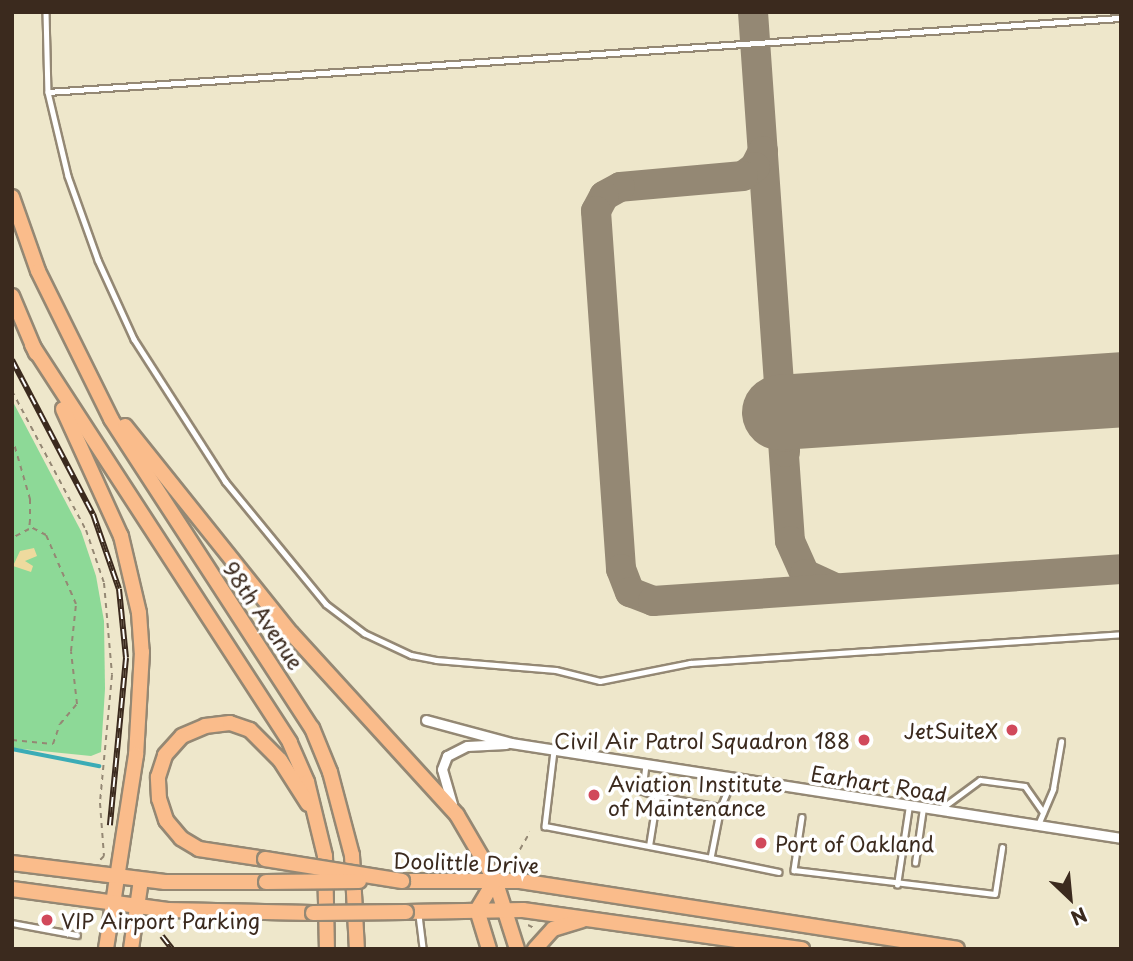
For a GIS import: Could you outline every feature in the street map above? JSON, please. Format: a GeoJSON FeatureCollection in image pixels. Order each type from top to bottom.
{"type":"FeatureCollection","features":[{"type":"Feature","properties":{"kind":"main road"},"geometry":{"type":"LineString","coordinates":[[12,197],[65,330],[148,457],[291,633],[457,815],[495,880],[517,949]]}},
{"type":"Feature","properties":{"kind":"main road"},"geometry":{"type":"LineString","coordinates":[[12,296],[32,345],[106,497],[125,549],[139,613],[142,652],[136,755],[106,949]]}},
{"type":"Feature","properties":{"kind":"main road","name":"98th Avenue"},"geometry":{"type":"LineString","coordinates":[[65,330],[141,470],[312,728],[330,772],[352,855],[356,949]]}},
{"type":"Feature","properties":{"kind":"main road"},"geometry":{"type":"LineString","coordinates":[[32,345],[267,702],[290,743],[317,819],[329,888],[327,949]]}},
{"type":"Feature","properties":{"kind":"main road"},"geometry":{"type":"LineString","coordinates":[[317,819],[280,760],[250,730],[230,723],[205,726],[182,736],[165,755],[158,778],[166,820],[181,838],[199,849],[402,881]]}},
{"type":"Feature","properties":{"kind":"main road","name":"Doolittle Drive"},"geometry":{"type":"LineString","coordinates":[[12,863],[141,880],[495,880],[957,949]]}},
{"type":"Feature","properties":{"kind":"main road"},"geometry":{"type":"LineString","coordinates":[[131,949],[141,880]]}},
{"type":"Feature","properties":{"kind":"main road"},"geometry":{"type":"LineString","coordinates":[[489,949],[477,910],[495,880]]}},
{"type":"Feature","properties":{"kind":"main road"},"geometry":{"type":"LineString","coordinates":[[12,889],[137,907],[267,913],[506,909],[802,949]]}},
{"type":"Feature","properties":{"kind":"main road"},"geometry":{"type":"LineString","coordinates":[[535,949],[553,929],[587,919]]}},
{"type":"Feature","properties":{"kind":"street","name":"Earhart Road"},"geometry":{"type":"LineString","coordinates":[[426,720],[511,744],[1121,838]]}},
{"type":"Feature","properties":{"kind":"street"},"geometry":{"type":"LineString","coordinates":[[457,815],[443,782],[447,756],[467,746],[511,744]]}},
{"type":"Feature","properties":{"kind":"lane"},"geometry":{"type":"LineString","coordinates":[[46,12],[48,92],[86,228],[116,302],[164,392],[225,481],[326,604],[387,646],[436,660],[556,670],[600,681],[690,663],[1121,634]]}},
{"type":"Feature","properties":{"kind":"lane"},"geometry":{"type":"LineString","coordinates":[[48,92],[1121,18]]}},
{"type":"Feature","properties":{"kind":"lane"},"geometry":{"type":"LineString","coordinates":[[1038,825],[1053,789],[1061,742]]}},
{"type":"Feature","properties":{"kind":"lane"},"geometry":{"type":"LineString","coordinates":[[554,750],[545,826],[779,872]]}},
{"type":"Feature","properties":{"kind":"lane"},"geometry":{"type":"LineString","coordinates":[[646,764],[643,791],[721,807]]}},
{"type":"Feature","properties":{"kind":"lane"},"geometry":{"type":"LineString","coordinates":[[710,858],[721,807],[733,778]]}},
{"type":"Feature","properties":{"kind":"lane"},"geometry":{"type":"LineString","coordinates":[[939,810],[980,780],[1025,786],[1043,812]]}},
{"type":"Feature","properties":{"kind":"lane"},"geometry":{"type":"LineString","coordinates":[[649,846],[657,796]]}},
{"type":"Feature","properties":{"kind":"lane"},"geometry":{"type":"LineString","coordinates":[[897,885],[909,805]]}},
{"type":"Feature","properties":{"kind":"lane"},"geometry":{"type":"LineString","coordinates":[[915,863],[923,808]]}},
{"type":"Feature","properties":{"kind":"lane"},"geometry":{"type":"LineString","coordinates":[[802,817],[794,870],[897,885],[995,894],[1002,848]]}},
{"type":"Feature","properties":{"kind":"lane"},"geometry":{"type":"LineString","coordinates":[[412,912],[423,949]]}},
{"type":"Feature","properties":{"kind":"lane"},"geometry":{"type":"LineString","coordinates":[[12,923],[77,935]]}},
{"type":"Feature","properties":{"kind":"path"},"geometry":{"type":"LineString","coordinates":[[12,391],[86,530],[104,583],[112,675],[100,803],[104,856],[98,861]]}},
{"type":"Feature","properties":{"kind":"path"},"geometry":{"type":"LineString","coordinates":[[12,437],[30,499],[29,526]]}},
{"type":"Feature","properties":{"kind":"path"},"geometry":{"type":"LineString","coordinates":[[12,538],[29,526]]}},
{"type":"Feature","properties":{"kind":"path"},"geometry":{"type":"LineString","coordinates":[[12,740],[53,744],[60,724],[77,704],[71,651],[76,604],[46,536],[29,526]]}},
{"type":"Feature","properties":{"kind":"path"},"geometry":{"type":"LineString","coordinates":[[515,858],[530,832]]}},
{"type":"Feature","properties":{"kind":"path"},"geometry":{"type":"LineString","coordinates":[[528,925],[538,930]]}},
{"type":"Feature","properties":{"kind":"green space"},"geometry":{"type":"Polygon","coordinates":[[[12,400],[81,531],[96,576],[104,621],[105,689],[101,752],[91,756],[12,748],[12,400]]]}},
{"type":"Feature","properties":{"kind":"sand"},"geometry":{"type":"Polygon","coordinates":[[[34,548],[37,556],[25,561],[33,566],[31,572],[13,566],[20,551],[34,548]]]}},
{"type":"Feature","properties":{"kind":"waterway"},"geometry":{"type":"LineString","coordinates":[[12,749],[99,766]]}},
{"type":"Feature","properties":{"kind":"taxiway"},"geometry":{"type":"LineString","coordinates":[[753,12],[790,541],[805,574],[835,588]]}},
{"type":"Feature","properties":{"kind":"taxiway"},"geometry":{"type":"LineString","coordinates":[[763,151],[755,167],[743,176],[620,187],[604,196],[596,211],[621,569],[630,592],[653,601],[1121,569]]}},
{"type":"Feature","properties":{"kind":"taxiway"},"geometry":{"type":"LineString","coordinates":[[785,452],[785,437],[791,427],[828,408]]}},
{"type":"Feature","properties":{"kind":"runway"},"geometry":{"type":"LineString","coordinates":[[779,412],[1121,389]]}},
{"type":"Feature","properties":{"kind":"railway"},"geometry":{"type":"LineString","coordinates":[[12,360],[93,514],[119,589],[126,658],[110,825]]}},
{"type":"Feature","properties":{"kind":"railway"},"geometry":{"type":"LineString","coordinates":[[162,936],[172,949]]}},
{"type":"Feature","properties":{"kind":"place","name":"JetSuiteX"},"geometry":{"type":"Point","coordinates":[1012,730]}},
{"type":"Feature","properties":{"kind":"place","name":"Civil Air Patrol Squadron 188"},"geometry":{"type":"Point","coordinates":[864,740]}},
{"type":"Feature","properties":{"kind":"place","name":"Aviation Institute of Maintenance"},"geometry":{"type":"Point","coordinates":[594,795]}},
{"type":"Feature","properties":{"kind":"place","name":"Port of Oakland"},"geometry":{"type":"Point","coordinates":[761,843]}},
{"type":"Feature","properties":{"kind":"place","name":"VIP Airport Parking"},"geometry":{"type":"Point","coordinates":[47,920]}}]}
